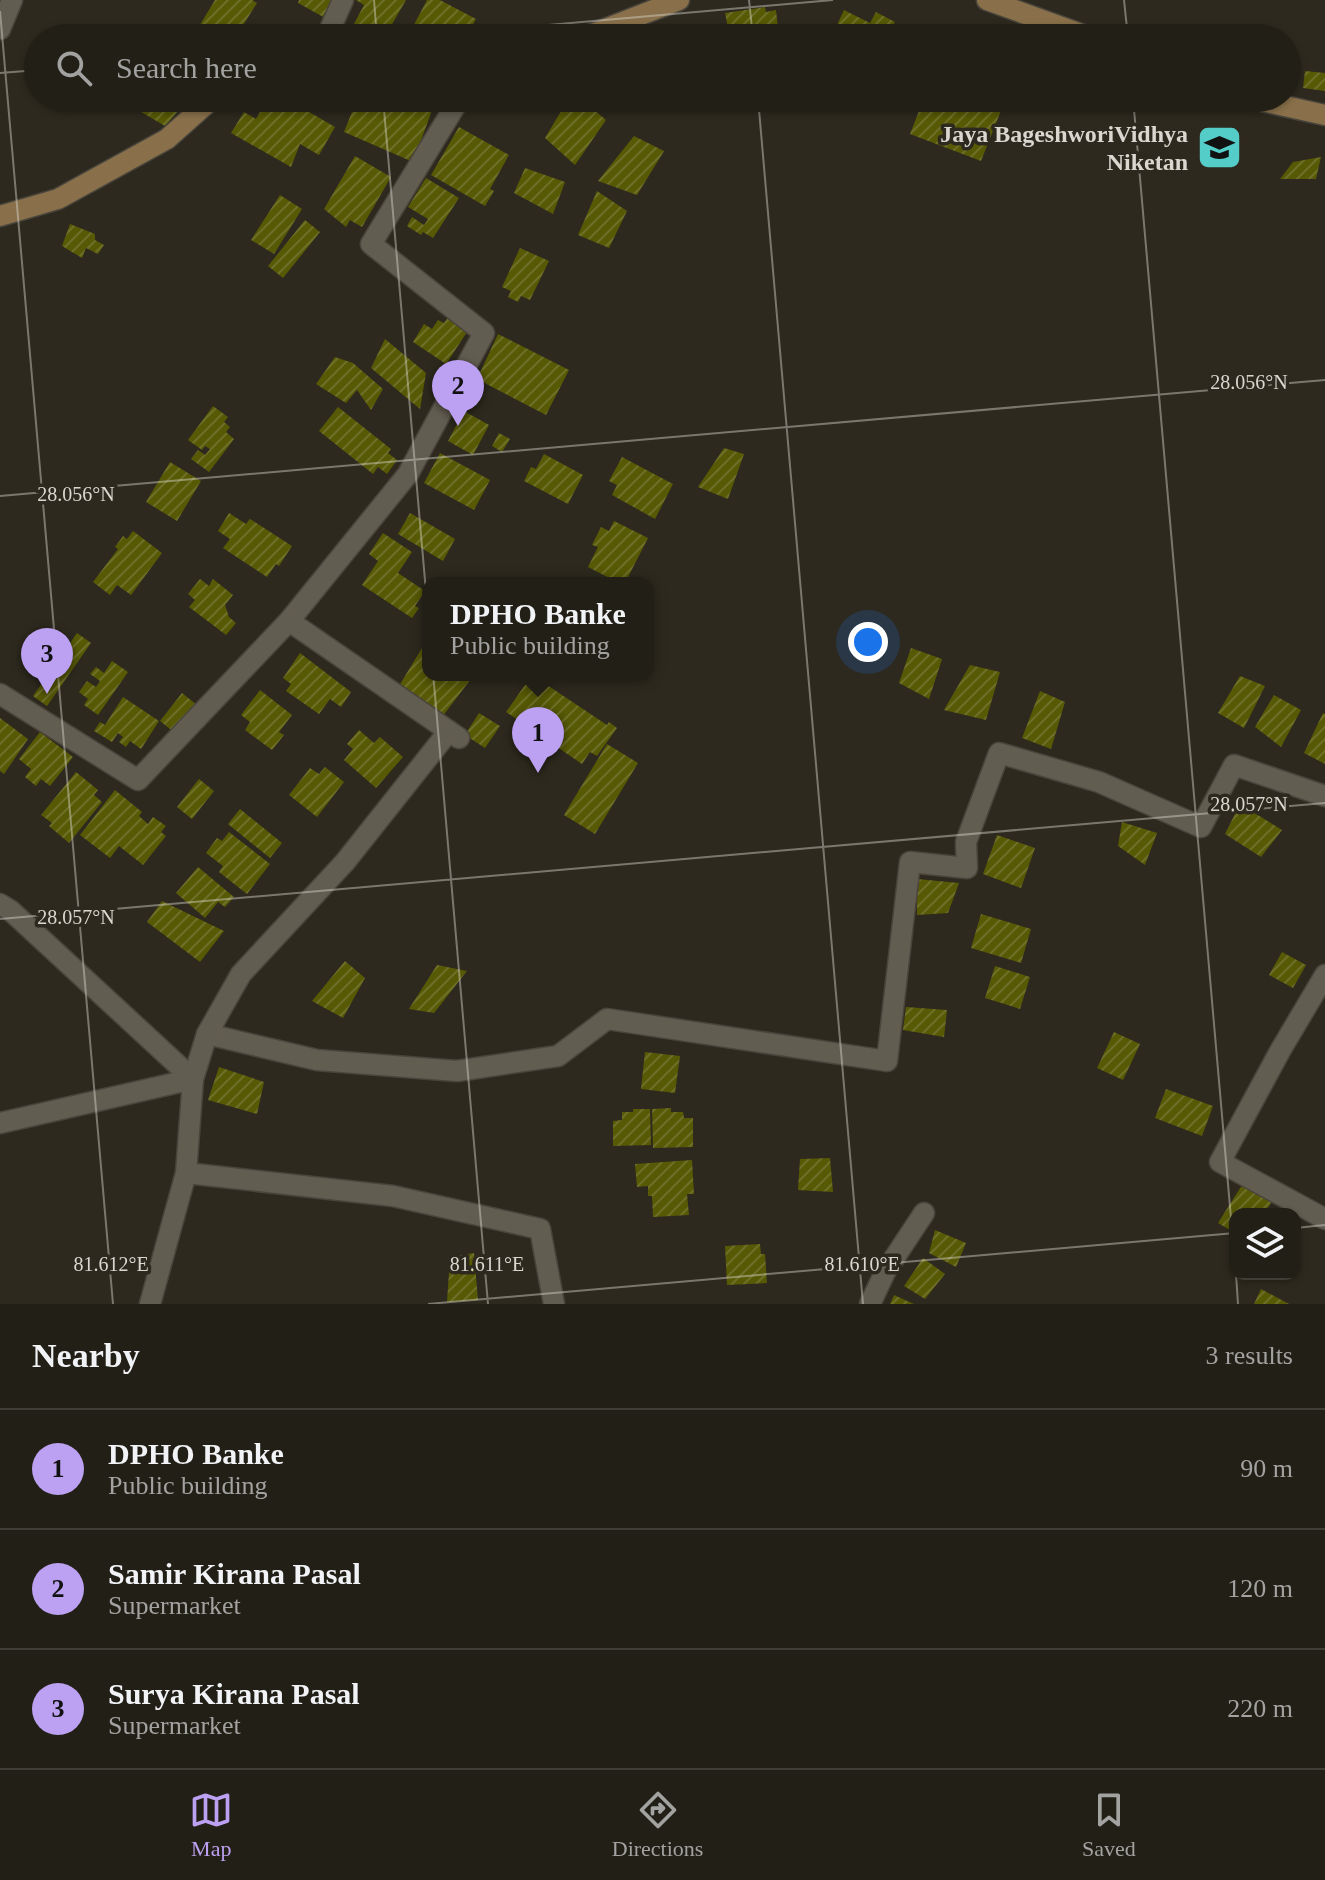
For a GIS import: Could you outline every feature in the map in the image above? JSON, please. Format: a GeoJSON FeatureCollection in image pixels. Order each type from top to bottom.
{"type":"FeatureCollection","features":[{"type":"Feature","properties":{"kind":"street"},"geometry":{"type":"LineString","coordinates":[[0,29],[12,0]]}},
{"type":"Feature","properties":{"kind":"street"},"geometry":{"type":"LineString","coordinates":[[332,24],[343,0]]}},
{"type":"Feature","properties":{"kind":"street"},"geometry":{"type":"LineString","coordinates":[[618,24],[679,0]]}},
{"type":"Feature","properties":{"kind":"street"},"geometry":{"type":"LineString","coordinates":[[987,0],[1053,24]]}},
{"type":"Feature","properties":{"kind":"street"},"geometry":{"type":"LineString","coordinates":[[1301,110],[1325,115]]}},
{"type":"Feature","properties":{"kind":"street"},"geometry":{"type":"LineString","coordinates":[[0,216],[58,199],[167,139],[197,112]]}},
{"type":"Feature","properties":{"kind":"street"},"geometry":{"type":"LineString","coordinates":[[0,694],[138,780],[289,621],[408,474],[484,333],[371,244],[451,112]]}},
{"type":"Feature","properties":{"kind":"street"},"geometry":{"type":"LineString","coordinates":[[150,1304],[186,1173],[193,1079],[207,1034],[241,974],[345,862],[454,735],[289,621]]}},
{"type":"Feature","properties":{"kind":"street"},"geometry":{"type":"LineString","coordinates":[[207,1034],[317,1060],[457,1071],[558,1056],[607,1019],[887,1061],[910,862],[967,868],[966,842],[999,753],[1099,782],[1201,827],[1234,765],[1325,796]]}},
{"type":"Feature","properties":{"kind":"street"},"geometry":{"type":"LineString","coordinates":[[0,904],[193,1079]]}},
{"type":"Feature","properties":{"kind":"street"},"geometry":{"type":"LineString","coordinates":[[1325,975],[1220,1162],[1325,1219]]}},
{"type":"Feature","properties":{"kind":"street"},"geometry":{"type":"LineString","coordinates":[[0,1123],[193,1079]]}},
{"type":"Feature","properties":{"kind":"street"},"geometry":{"type":"LineString","coordinates":[[186,1173],[393,1196],[540,1229],[554,1304]]}},
{"type":"Feature","properties":{"kind":"street"},"geometry":{"type":"LineString","coordinates":[[870,1304],[885,1272],[924,1213]]}},
{"type":"Feature","properties":{"kind":"shaded area","name":"Jaya BageshworiVidhya Niketan"},"geometry":{"type":"Polygon","coordinates":[[[1215,125],[1243,139],[1222,168],[1196,156],[1215,125]]]}},
{"type":"Feature","properties":{"kind":"building"},"geometry":{"type":"Polygon","coordinates":[[[215,0],[252,0],[257,3],[244,24],[200,24],[215,0]]]}},
{"type":"Feature","properties":{"kind":"building"},"geometry":{"type":"Polygon","coordinates":[[[299,0],[335,0],[327,19],[298,3],[299,0]]]}},
{"type":"Feature","properties":{"kind":"building"},"geometry":{"type":"Polygon","coordinates":[[[356,0],[406,0],[392,24],[354,24],[364,5],[356,0]]]}},
{"type":"Feature","properties":{"kind":"building"},"geometry":{"type":"Polygon","coordinates":[[[427,0],[440,0],[476,19],[473,24],[414,24],[427,0]]]}},
{"type":"Feature","properties":{"kind":"building"},"geometry":{"type":"Polygon","coordinates":[[[765,7],[766,12],[776,10],[778,24],[727,24],[725,13],[765,7]]]}},
{"type":"Feature","properties":{"kind":"building"},"geometry":{"type":"Polygon","coordinates":[[[844,10],[870,23],[876,12],[895,22],[894,24],[838,24],[844,10]]]}},
{"type":"Feature","properties":{"kind":"building"},"geometry":{"type":"Polygon","coordinates":[[[1305,71],[1325,73],[1325,91],[1303,88],[1305,71]]]}},
{"type":"Feature","properties":{"kind":"building"},"geometry":{"type":"Polygon","coordinates":[[[141,112],[178,112],[165,126],[141,112]]]}},
{"type":"Feature","properties":{"kind":"building"},"geometry":{"type":"Polygon","coordinates":[[[244,112],[256,119],[260,112],[309,112],[335,127],[319,155],[300,144],[291,167],[231,133],[244,112]]]}},
{"type":"Feature","properties":{"kind":"building"},"geometry":{"type":"Polygon","coordinates":[[[352,112],[431,112],[413,162],[344,132],[352,112]]]}},
{"type":"Feature","properties":{"kind":"building"},"geometry":{"type":"Polygon","coordinates":[[[561,112],[597,112],[606,120],[575,165],[545,138],[561,112]]]}},
{"type":"Feature","properties":{"kind":"building"},"geometry":{"type":"Polygon","coordinates":[[[919,112],[1000,112],[981,161],[910,134],[919,112]]]}},
{"type":"Feature","properties":{"kind":"building"},"geometry":{"type":"Polygon","coordinates":[[[459,127],[509,155],[490,189],[494,191],[485,206],[431,175],[459,127]]]}},
{"type":"Feature","properties":{"kind":"building"},"geometry":{"type":"Polygon","coordinates":[[[634,136],[664,151],[637,195],[598,181],[634,136]]]}},
{"type":"Feature","properties":{"kind":"building"},"geometry":{"type":"Polygon","coordinates":[[[355,156],[391,177],[362,227],[350,220],[346,227],[324,209],[355,156]]]}},
{"type":"Feature","properties":{"kind":"building"},"geometry":{"type":"Polygon","coordinates":[[[1321,157],[1316,179],[1280,179],[1293,162],[1321,157]]]}},
{"type":"Feature","properties":{"kind":"building"},"geometry":{"type":"Polygon","coordinates":[[[525,168],[565,182],[553,214],[514,193],[525,168]]]}},
{"type":"Feature","properties":{"kind":"building"},"geometry":{"type":"Polygon","coordinates":[[[426,178],[459,198],[433,238],[407,226],[412,217],[424,225],[428,219],[408,207],[426,178]]]}},
{"type":"Feature","properties":{"kind":"building"},"geometry":{"type":"Polygon","coordinates":[[[597,191],[627,211],[609,248],[578,235],[597,191]]]}},
{"type":"Feature","properties":{"kind":"building"},"geometry":{"type":"Polygon","coordinates":[[[280,195],[302,209],[274,254],[251,240],[280,195]]]}},
{"type":"Feature","properties":{"kind":"building"},"geometry":{"type":"Polygon","coordinates":[[[305,220],[320,232],[283,278],[268,266],[305,220]]]}},
{"type":"Feature","properties":{"kind":"building"},"geometry":{"type":"Polygon","coordinates":[[[70,224],[95,234],[95,240],[104,245],[98,254],[86,248],[82,258],[62,246],[70,224]]]}},
{"type":"Feature","properties":{"kind":"building"},"geometry":{"type":"Polygon","coordinates":[[[520,248],[549,261],[530,300],[521,296],[518,302],[508,297],[511,291],[502,287],[520,248]]]}},
{"type":"Feature","properties":{"kind":"building"},"geometry":{"type":"Polygon","coordinates":[[[449,316],[469,329],[446,364],[413,342],[424,324],[432,329],[438,320],[444,323],[449,316]]]}},
{"type":"Feature","properties":{"kind":"building"},"geometry":{"type":"Polygon","coordinates":[[[498,334],[569,370],[546,415],[477,379],[498,334]]]}},
{"type":"Feature","properties":{"kind":"building"},"geometry":{"type":"Polygon","coordinates":[[[385,339],[426,373],[420,409],[371,368],[385,339]]]}},
{"type":"Feature","properties":{"kind":"building"},"geometry":{"type":"Polygon","coordinates":[[[335,357],[353,363],[383,389],[371,410],[357,390],[346,403],[316,384],[335,357]]]}},
{"type":"Feature","properties":{"kind":"building"},"geometry":{"type":"Polygon","coordinates":[[[213,406],[228,417],[224,422],[230,427],[226,432],[234,439],[209,472],[191,459],[198,450],[205,455],[210,449],[205,446],[202,450],[188,440],[213,406]]]}},
{"type":"Feature","properties":{"kind":"building"},"geometry":{"type":"Polygon","coordinates":[[[338,407],[391,449],[388,453],[397,460],[387,474],[378,467],[373,474],[319,431],[338,407]]]}},
{"type":"Feature","properties":{"kind":"building"},"geometry":{"type":"Polygon","coordinates":[[[464,411],[489,425],[473,455],[448,441],[464,411]]]}},
{"type":"Feature","properties":{"kind":"building"},"geometry":{"type":"Polygon","coordinates":[[[499,433],[510,439],[502,452],[492,446],[499,433]]]}},
{"type":"Feature","properties":{"kind":"building"},"geometry":{"type":"Polygon","coordinates":[[[724,448],[744,454],[728,499],[698,487],[724,448]]]}},
{"type":"Feature","properties":{"kind":"building"},"geometry":{"type":"Polygon","coordinates":[[[440,453],[490,480],[474,510],[424,483],[440,453]]]}},
{"type":"Feature","properties":{"kind":"building"},"geometry":{"type":"Polygon","coordinates":[[[544,454],[583,475],[568,504],[524,481],[531,467],[536,469],[544,454]]]}},
{"type":"Feature","properties":{"kind":"building"},"geometry":{"type":"Polygon","coordinates":[[[622,457],[673,484],[655,519],[612,495],[617,485],[609,481],[622,457]]]}},
{"type":"Feature","properties":{"kind":"building"},"geometry":{"type":"Polygon","coordinates":[[[170,462],[201,481],[177,521],[146,502],[170,462]]]}},
{"type":"Feature","properties":{"kind":"building"},"geometry":{"type":"Polygon","coordinates":[[[229,513],[246,524],[250,519],[292,546],[279,566],[276,564],[267,577],[223,548],[230,539],[218,531],[229,513]]]}},
{"type":"Feature","properties":{"kind":"building"},"geometry":{"type":"Polygon","coordinates":[[[410,513],[455,539],[443,561],[398,534],[410,513]]]}},
{"type":"Feature","properties":{"kind":"building"},"geometry":{"type":"Polygon","coordinates":[[[614,521],[648,538],[628,577],[607,577],[588,567],[598,547],[592,545],[601,527],[609,531],[614,521]]]}},
{"type":"Feature","properties":{"kind":"building"},"geometry":{"type":"Polygon","coordinates":[[[133,531],[162,553],[131,595],[117,585],[110,595],[93,582],[118,549],[115,547],[123,536],[127,539],[133,531]]]}},
{"type":"Feature","properties":{"kind":"building"},"geometry":{"type":"Polygon","coordinates":[[[383,533],[412,552],[398,573],[422,589],[422,596],[415,606],[419,608],[412,618],[362,585],[378,561],[369,554],[383,533]]]}},
{"type":"Feature","properties":{"kind":"building"},"geometry":{"type":"Polygon","coordinates":[[[200,579],[209,586],[213,579],[233,595],[225,605],[229,617],[236,623],[226,635],[189,607],[195,600],[188,594],[200,579]]]}},
{"type":"Feature","properties":{"kind":"building"},"geometry":{"type":"Polygon","coordinates":[[[77,633],[91,643],[47,706],[33,696],[77,633]]]}},
{"type":"Feature","properties":{"kind":"building"},"geometry":{"type":"Polygon","coordinates":[[[422,648],[422,681],[469,681],[442,717],[399,686],[422,648]]]}},
{"type":"Feature","properties":{"kind":"building"},"geometry":{"type":"Polygon","coordinates":[[[911,648],[942,659],[929,699],[899,683],[911,648]]]}},
{"type":"Feature","properties":{"kind":"building"},"geometry":{"type":"Polygon","coordinates":[[[300,653],[351,692],[341,707],[330,699],[319,714],[286,691],[291,684],[283,678],[300,653]]]}},
{"type":"Feature","properties":{"kind":"building"},"geometry":{"type":"Polygon","coordinates":[[[112,661],[128,672],[98,715],[84,705],[88,699],[79,692],[87,681],[96,687],[100,681],[90,674],[96,667],[104,673],[112,661]]]}},
{"type":"Feature","properties":{"kind":"building"},"geometry":{"type":"Polygon","coordinates":[[[970,665],[1000,672],[986,720],[944,710],[970,665]]]}},
{"type":"Feature","properties":{"kind":"building"},"geometry":{"type":"Polygon","coordinates":[[[1240,676],[1265,686],[1244,728],[1218,713],[1240,676]]]}},
{"type":"Feature","properties":{"kind":"building"},"geometry":{"type":"Polygon","coordinates":[[[528,681],[541,681],[607,725],[609,722],[617,728],[597,756],[590,752],[582,764],[506,712],[528,681]]]}},
{"type":"Feature","properties":{"kind":"building"},"geometry":{"type":"Polygon","coordinates":[[[260,690],[292,715],[279,732],[284,735],[272,750],[245,730],[250,722],[241,715],[260,690]]]}},
{"type":"Feature","properties":{"kind":"building"},"geometry":{"type":"Polygon","coordinates":[[[1040,691],[1065,702],[1051,749],[1022,738],[1040,691]]]}},
{"type":"Feature","properties":{"kind":"building"},"geometry":{"type":"Polygon","coordinates":[[[182,693],[197,705],[175,733],[160,721],[182,693]]]}},
{"type":"Feature","properties":{"kind":"building"},"geometry":{"type":"Polygon","coordinates":[[[1274,695],[1301,710],[1281,747],[1255,727],[1274,695]]]}},
{"type":"Feature","properties":{"kind":"building"},"geometry":{"type":"Polygon","coordinates":[[[123,697],[159,721],[141,749],[130,741],[126,747],[119,742],[123,737],[118,733],[112,742],[94,731],[100,722],[105,725],[123,697]]]}},
{"type":"Feature","properties":{"kind":"building"},"geometry":{"type":"Polygon","coordinates":[[[479,713],[500,726],[485,748],[465,735],[479,713]]]}},
{"type":"Feature","properties":{"kind":"building"},"geometry":{"type":"Polygon","coordinates":[[[1325,714],[1325,764],[1304,753],[1325,714]]]}},
{"type":"Feature","properties":{"kind":"building"},"geometry":{"type":"Polygon","coordinates":[[[0,718],[28,739],[4,774],[0,771],[0,718]]]}},
{"type":"Feature","properties":{"kind":"building"},"geometry":{"type":"Polygon","coordinates":[[[359,730],[374,743],[380,737],[403,757],[376,788],[344,760],[353,749],[347,744],[359,730]]]}},
{"type":"Feature","properties":{"kind":"building"},"geometry":{"type":"Polygon","coordinates":[[[40,732],[73,757],[50,786],[41,779],[36,786],[25,777],[31,769],[19,759],[40,732]]]}},
{"type":"Feature","properties":{"kind":"building"},"geometry":{"type":"Polygon","coordinates":[[[607,744],[638,763],[595,834],[564,815],[607,744]]]}},
{"type":"Feature","properties":{"kind":"building"},"geometry":{"type":"Polygon","coordinates":[[[325,767],[344,782],[317,817],[289,795],[310,768],[319,774],[325,767]]]}},
{"type":"Feature","properties":{"kind":"building"},"geometry":{"type":"Polygon","coordinates":[[[76,772],[98,790],[94,795],[102,802],[69,843],[41,815],[76,772]]]}},
{"type":"Feature","properties":{"kind":"building"},"geometry":{"type":"Polygon","coordinates":[[[199,779],[214,791],[192,819],[177,807],[199,779]]]}},
{"type":"Feature","properties":{"kind":"building"},"geometry":{"type":"Polygon","coordinates":[[[115,790],[142,812],[139,816],[148,824],[153,817],[166,826],[161,832],[166,836],[143,865],[119,846],[110,858],[80,835],[115,790]]]}},
{"type":"Feature","properties":{"kind":"building"},"geometry":{"type":"Polygon","coordinates":[[[1240,804],[1282,830],[1261,857],[1225,834],[1240,804]]]}},
{"type":"Feature","properties":{"kind":"building"},"geometry":{"type":"Polygon","coordinates":[[[240,809],[282,843],[270,858],[228,824],[240,809]]]}},
{"type":"Feature","properties":{"kind":"building"},"geometry":{"type":"Polygon","coordinates":[[[1122,822],[1157,833],[1145,865],[1118,846],[1122,822]]]}},
{"type":"Feature","properties":{"kind":"building"},"geometry":{"type":"Polygon","coordinates":[[[229,832],[270,864],[247,894],[219,872],[223,866],[206,853],[217,838],[222,841],[229,832]]]}},
{"type":"Feature","properties":{"kind":"building"},"geometry":{"type":"Polygon","coordinates":[[[997,835],[1035,848],[1021,888],[983,874],[997,835]]]}},
{"type":"Feature","properties":{"kind":"building"},"geometry":{"type":"Polygon","coordinates":[[[198,867],[234,897],[225,907],[218,902],[205,918],[176,893],[198,867]]]}},
{"type":"Feature","properties":{"kind":"building"},"geometry":{"type":"Polygon","coordinates":[[[917,879],[959,883],[948,913],[917,915],[917,879]]]}},
{"type":"Feature","properties":{"kind":"building"},"geometry":{"type":"Polygon","coordinates":[[[162,901],[224,931],[200,962],[147,922],[162,901]]]}},
{"type":"Feature","properties":{"kind":"building"},"geometry":{"type":"Polygon","coordinates":[[[981,914],[1031,929],[1021,963],[971,948],[981,914]]]}},
{"type":"Feature","properties":{"kind":"building"},"geometry":{"type":"Polygon","coordinates":[[[1282,952],[1306,965],[1293,988],[1269,975],[1282,952]]]}},
{"type":"Feature","properties":{"kind":"building"},"geometry":{"type":"Polygon","coordinates":[[[345,961],[365,978],[343,1018],[312,1001],[345,961]]]}},
{"type":"Feature","properties":{"kind":"building"},"geometry":{"type":"Polygon","coordinates":[[[437,965],[467,971],[434,1013],[409,1009],[437,965]]]}},
{"type":"Feature","properties":{"kind":"building"},"geometry":{"type":"Polygon","coordinates":[[[995,966],[1030,977],[1020,1009],[985,998],[995,966]]]}},
{"type":"Feature","properties":{"kind":"building"},"geometry":{"type":"Polygon","coordinates":[[[906,1007],[947,1010],[944,1037],[903,1030],[906,1007]]]}},
{"type":"Feature","properties":{"kind":"building"},"geometry":{"type":"Polygon","coordinates":[[[1114,1032],[1140,1044],[1123,1080],[1097,1068],[1114,1032]]]}},
{"type":"Feature","properties":{"kind":"building"},"geometry":{"type":"Polygon","coordinates":[[[645,1052],[680,1056],[675,1093],[641,1089],[645,1052]]]}},
{"type":"Feature","properties":{"kind":"building"},"geometry":{"type":"Polygon","coordinates":[[[219,1067],[264,1082],[257,1114],[208,1100],[219,1067]]]}},
{"type":"Feature","properties":{"kind":"building"},"geometry":{"type":"Polygon","coordinates":[[[1166,1089],[1213,1106],[1202,1136],[1155,1118],[1166,1089]]]}},
{"type":"Feature","properties":{"kind":"building"},"geometry":{"type":"Polygon","coordinates":[[[671,1108],[671,1112],[683,1112],[684,1118],[693,1118],[693,1147],[653,1148],[652,1109],[671,1108]]]}},
{"type":"Feature","properties":{"kind":"building"},"geometry":{"type":"Polygon","coordinates":[[[633,1109],[650,1109],[651,1145],[613,1146],[613,1121],[622,1120],[622,1112],[633,1112],[633,1109]]]}},
{"type":"Feature","properties":{"kind":"building"},"geometry":{"type":"Polygon","coordinates":[[[830,1158],[833,1192],[798,1190],[800,1159],[830,1158]]]}},
{"type":"Feature","properties":{"kind":"building"},"geometry":{"type":"Polygon","coordinates":[[[692,1160],[694,1194],[687,1194],[689,1215],[653,1217],[652,1196],[648,1196],[648,1186],[637,1187],[635,1164],[692,1160]]]}},
{"type":"Feature","properties":{"kind":"building"},"geometry":{"type":"Polygon","coordinates":[[[1244,1182],[1273,1200],[1268,1208],[1229,1208],[1229,1229],[1218,1223],[1244,1182]]]}},
{"type":"Feature","properties":{"kind":"building"},"geometry":{"type":"Polygon","coordinates":[[[935,1230],[966,1243],[956,1267],[929,1253],[935,1230]]]}},
{"type":"Feature","properties":{"kind":"building"},"geometry":{"type":"Polygon","coordinates":[[[760,1244],[761,1254],[765,1254],[767,1283],[727,1285],[725,1246],[760,1244]]]}},
{"type":"Feature","properties":{"kind":"building"},"geometry":{"type":"Polygon","coordinates":[[[474,1253],[478,1300],[447,1302],[450,1257],[474,1253]]]}},
{"type":"Feature","properties":{"kind":"building"},"geometry":{"type":"Polygon","coordinates":[[[923,1258],[945,1274],[925,1299],[904,1286],[923,1258]]]}},
{"type":"Feature","properties":{"kind":"building"},"geometry":{"type":"Polygon","coordinates":[[[1261,1289],[1289,1304],[1254,1304],[1261,1289]]]}},
{"type":"Feature","properties":{"kind":"building"},"geometry":{"type":"Polygon","coordinates":[[[894,1295],[914,1304],[890,1304],[894,1295]]]}},
{"type":"Feature","properties":{"kind":"place","name":"Jaya BageshworiVidhya Niketan"},"geometry":{"type":"Point","coordinates":[1219,148]}},
{"type":"Feature","properties":{"kind":"place","name":"Samir Kirana Pasal"},"geometry":{"type":"Point","coordinates":[458,426]}},
{"type":"Feature","properties":{"kind":"place","name":"Surya Kirana Pasal"},"geometry":{"type":"Point","coordinates":[47,694]}},
{"type":"Feature","properties":{"kind":"place","name":"DPHO Banke"},"geometry":{"type":"Point","coordinates":[538,773]}}]}
